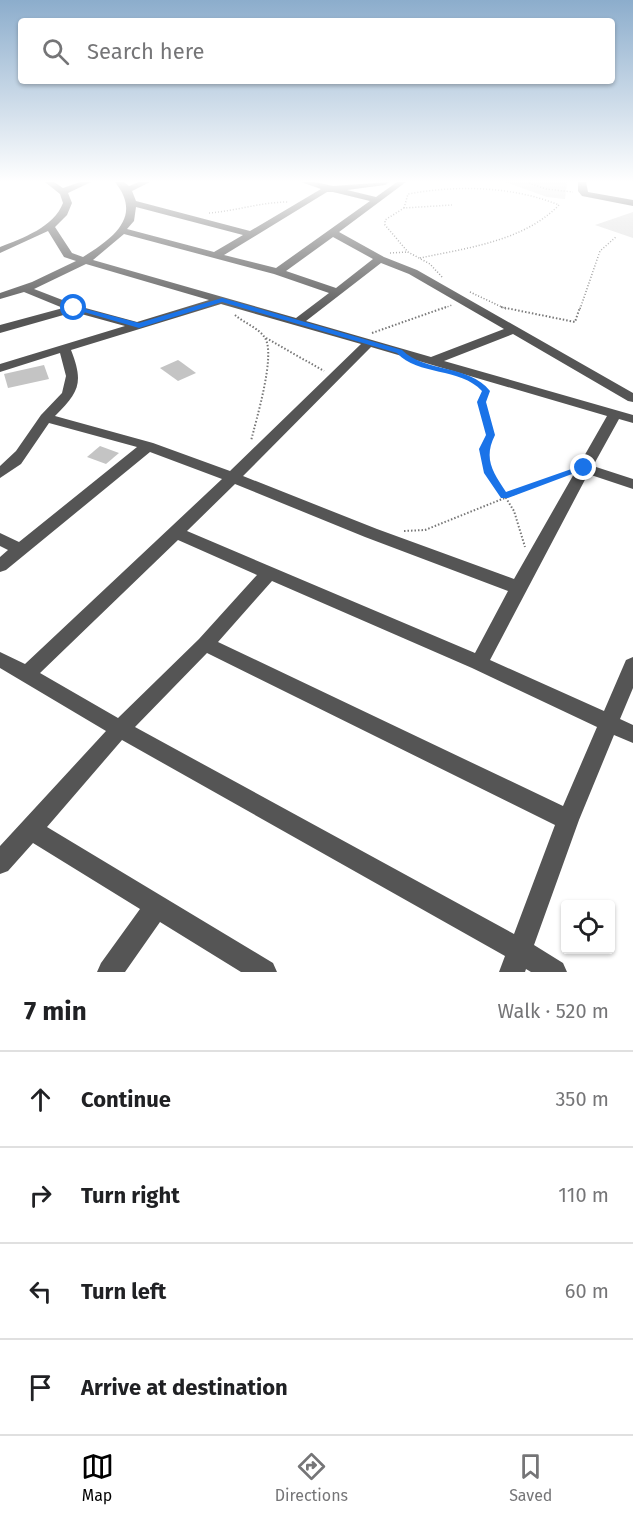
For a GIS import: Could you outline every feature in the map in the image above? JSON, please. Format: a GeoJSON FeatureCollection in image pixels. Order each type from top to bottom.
{"type":"FeatureCollection","features":[{"type":"Feature","properties":{"kind":"street"},"geometry":{"type":"LineString","coordinates":[[0,250],[49,227]]}},
{"type":"Feature","properties":{"kind":"street"},"geometry":{"type":"LineString","coordinates":[[50,227],[68,255],[84,261],[633,419]]}},
{"type":"Feature","properties":{"kind":"street"},"geometry":{"type":"LineString","coordinates":[[0,296],[25,289],[84,261],[125,227]]}},
{"type":"Feature","properties":{"kind":"street"},"geometry":{"type":"LineString","coordinates":[[224,227],[249,234]]}},
{"type":"Feature","properties":{"kind":"street"},"geometry":{"type":"LineString","coordinates":[[217,255],[261,227]]}},
{"type":"Feature","properties":{"kind":"street"},"geometry":{"type":"LineString","coordinates":[[279,272],[341,227]]}},
{"type":"Feature","properties":{"kind":"street"},"geometry":{"type":"LineString","coordinates":[[122,231],[279,272],[337,292]]}},
{"type":"Feature","properties":{"kind":"street"},"geometry":{"type":"LineString","coordinates":[[333,233],[380,259],[466,296],[513,330],[633,398]]}},
{"type":"Feature","properties":{"kind":"street"},"geometry":{"type":"LineString","coordinates":[[298,322],[380,259]]}},
{"type":"Feature","properties":{"kind":"street"},"geometry":{"type":"LineString","coordinates":[[25,289],[74,308],[139,326]]}},
{"type":"Feature","properties":{"kind":"street"},"geometry":{"type":"LineString","coordinates":[[0,368],[222,300]]}},
{"type":"Feature","properties":{"kind":"street"},"geometry":{"type":"LineString","coordinates":[[0,329],[74,308]]}},
{"type":"Feature","properties":{"kind":"street"},"geometry":{"type":"LineString","coordinates":[[432,361],[513,330]]}},
{"type":"Feature","properties":{"kind":"street"},"geometry":{"type":"LineString","coordinates":[[27,674],[176,532],[334,376],[363,341]]}},
{"type":"Feature","properties":{"kind":"street"},"geometry":{"type":"LineString","coordinates":[[0,473],[24,454],[46,418],[69,392],[73,372],[64,348]]}},
{"type":"Feature","properties":{"kind":"street"},"geometry":{"type":"LineString","coordinates":[[479,663],[531,563],[615,414]]}},
{"type":"Feature","properties":{"kind":"street"},"geometry":{"type":"LineString","coordinates":[[46,418],[148,446],[519,588]]}},
{"type":"Feature","properties":{"kind":"street"},"geometry":{"type":"LineString","coordinates":[[0,566],[148,446]]}},
{"type":"Feature","properties":{"kind":"street"},"geometry":{"type":"LineString","coordinates":[[584,468],[633,484]]}},
{"type":"Feature","properties":{"kind":"street"},"geometry":{"type":"LineString","coordinates":[[176,532],[268,574],[479,663],[633,734]]}},
{"type":"Feature","properties":{"kind":"street"},"geometry":{"type":"LineString","coordinates":[[0,539],[19,549]]}},
{"type":"Feature","properties":{"kind":"street"},"geometry":{"type":"LineString","coordinates":[[0,863],[120,729],[205,644],[268,574]]}},
{"type":"Feature","properties":{"kind":"street"},"geometry":{"type":"LineString","coordinates":[[205,644],[568,820]]}},
{"type":"Feature","properties":{"kind":"street"},"geometry":{"type":"LineString","coordinates":[[0,659],[120,729],[521,951],[554,972]]}},
{"type":"Feature","properties":{"kind":"street"},"geometry":{"type":"LineString","coordinates":[[512,972],[568,820],[633,665]]}},
{"type":"Feature","properties":{"kind":"street"},"geometry":{"type":"LineString","coordinates":[[30,829],[264,972]]}},
{"type":"Feature","properties":{"kind":"street"},"geometry":{"type":"LineString","coordinates":[[110,972],[156,907]]}},
{"type":"Feature","properties":{"kind":"path"},"geometry":{"type":"LineString","coordinates":[[387,227],[408,252],[430,264],[443,278]]}},
{"type":"Feature","properties":{"kind":"path"},"geometry":{"type":"LineString","coordinates":[[420,258],[475,246],[527,227]]}},
{"type":"Feature","properties":{"kind":"path"},"geometry":{"type":"LineString","coordinates":[[363,341],[466,296],[503,308],[575,322],[600,251],[617,236]]}},
{"type":"Feature","properties":{"kind":"path"},"geometry":{"type":"LineString","coordinates":[[222,300],[242,322],[334,376]]}},
{"type":"Feature","properties":{"kind":"path"},"geometry":{"type":"LineString","coordinates":[[246,462],[268,360],[269,346],[266,338]]}},
{"type":"Feature","properties":{"kind":"path"},"geometry":{"type":"LineString","coordinates":[[473,382],[486,391],[481,402],[490,435],[483,449],[489,473],[514,511],[531,563]]}},
{"type":"Feature","properties":{"kind":"path"},"geometry":{"type":"LineString","coordinates":[[403,531],[425,530],[504,496],[584,468]]}},
{"type":"Feature","properties":{"kind":"shaded area"},"geometry":{"type":"Polygon","coordinates":[[[602,227],[633,227],[633,238],[602,227]]]}},
{"type":"Feature","properties":{"kind":"building"},"geometry":{"type":"Polygon","coordinates":[[[178,360],[196,373],[178,381],[160,368],[178,360]]]}},
{"type":"Feature","properties":{"kind":"building"},"geometry":{"type":"Polygon","coordinates":[[[44,365],[49,379],[8,388],[4,374],[44,365]]]}},
{"type":"Feature","properties":{"kind":"building"},"geometry":{"type":"Polygon","coordinates":[[[100,446],[119,453],[106,464],[87,457],[100,446]]]}},
{"type":"Feature","properties":{"kind":"route"},"geometry":{"type":"LineString","coordinates":[[74,308],[139,326],[222,300],[399,351],[408,361],[457,374],[481,385],[486,391],[481,402],[489,423],[490,435],[483,449],[489,473],[504,496],[584,468]]}}]}
